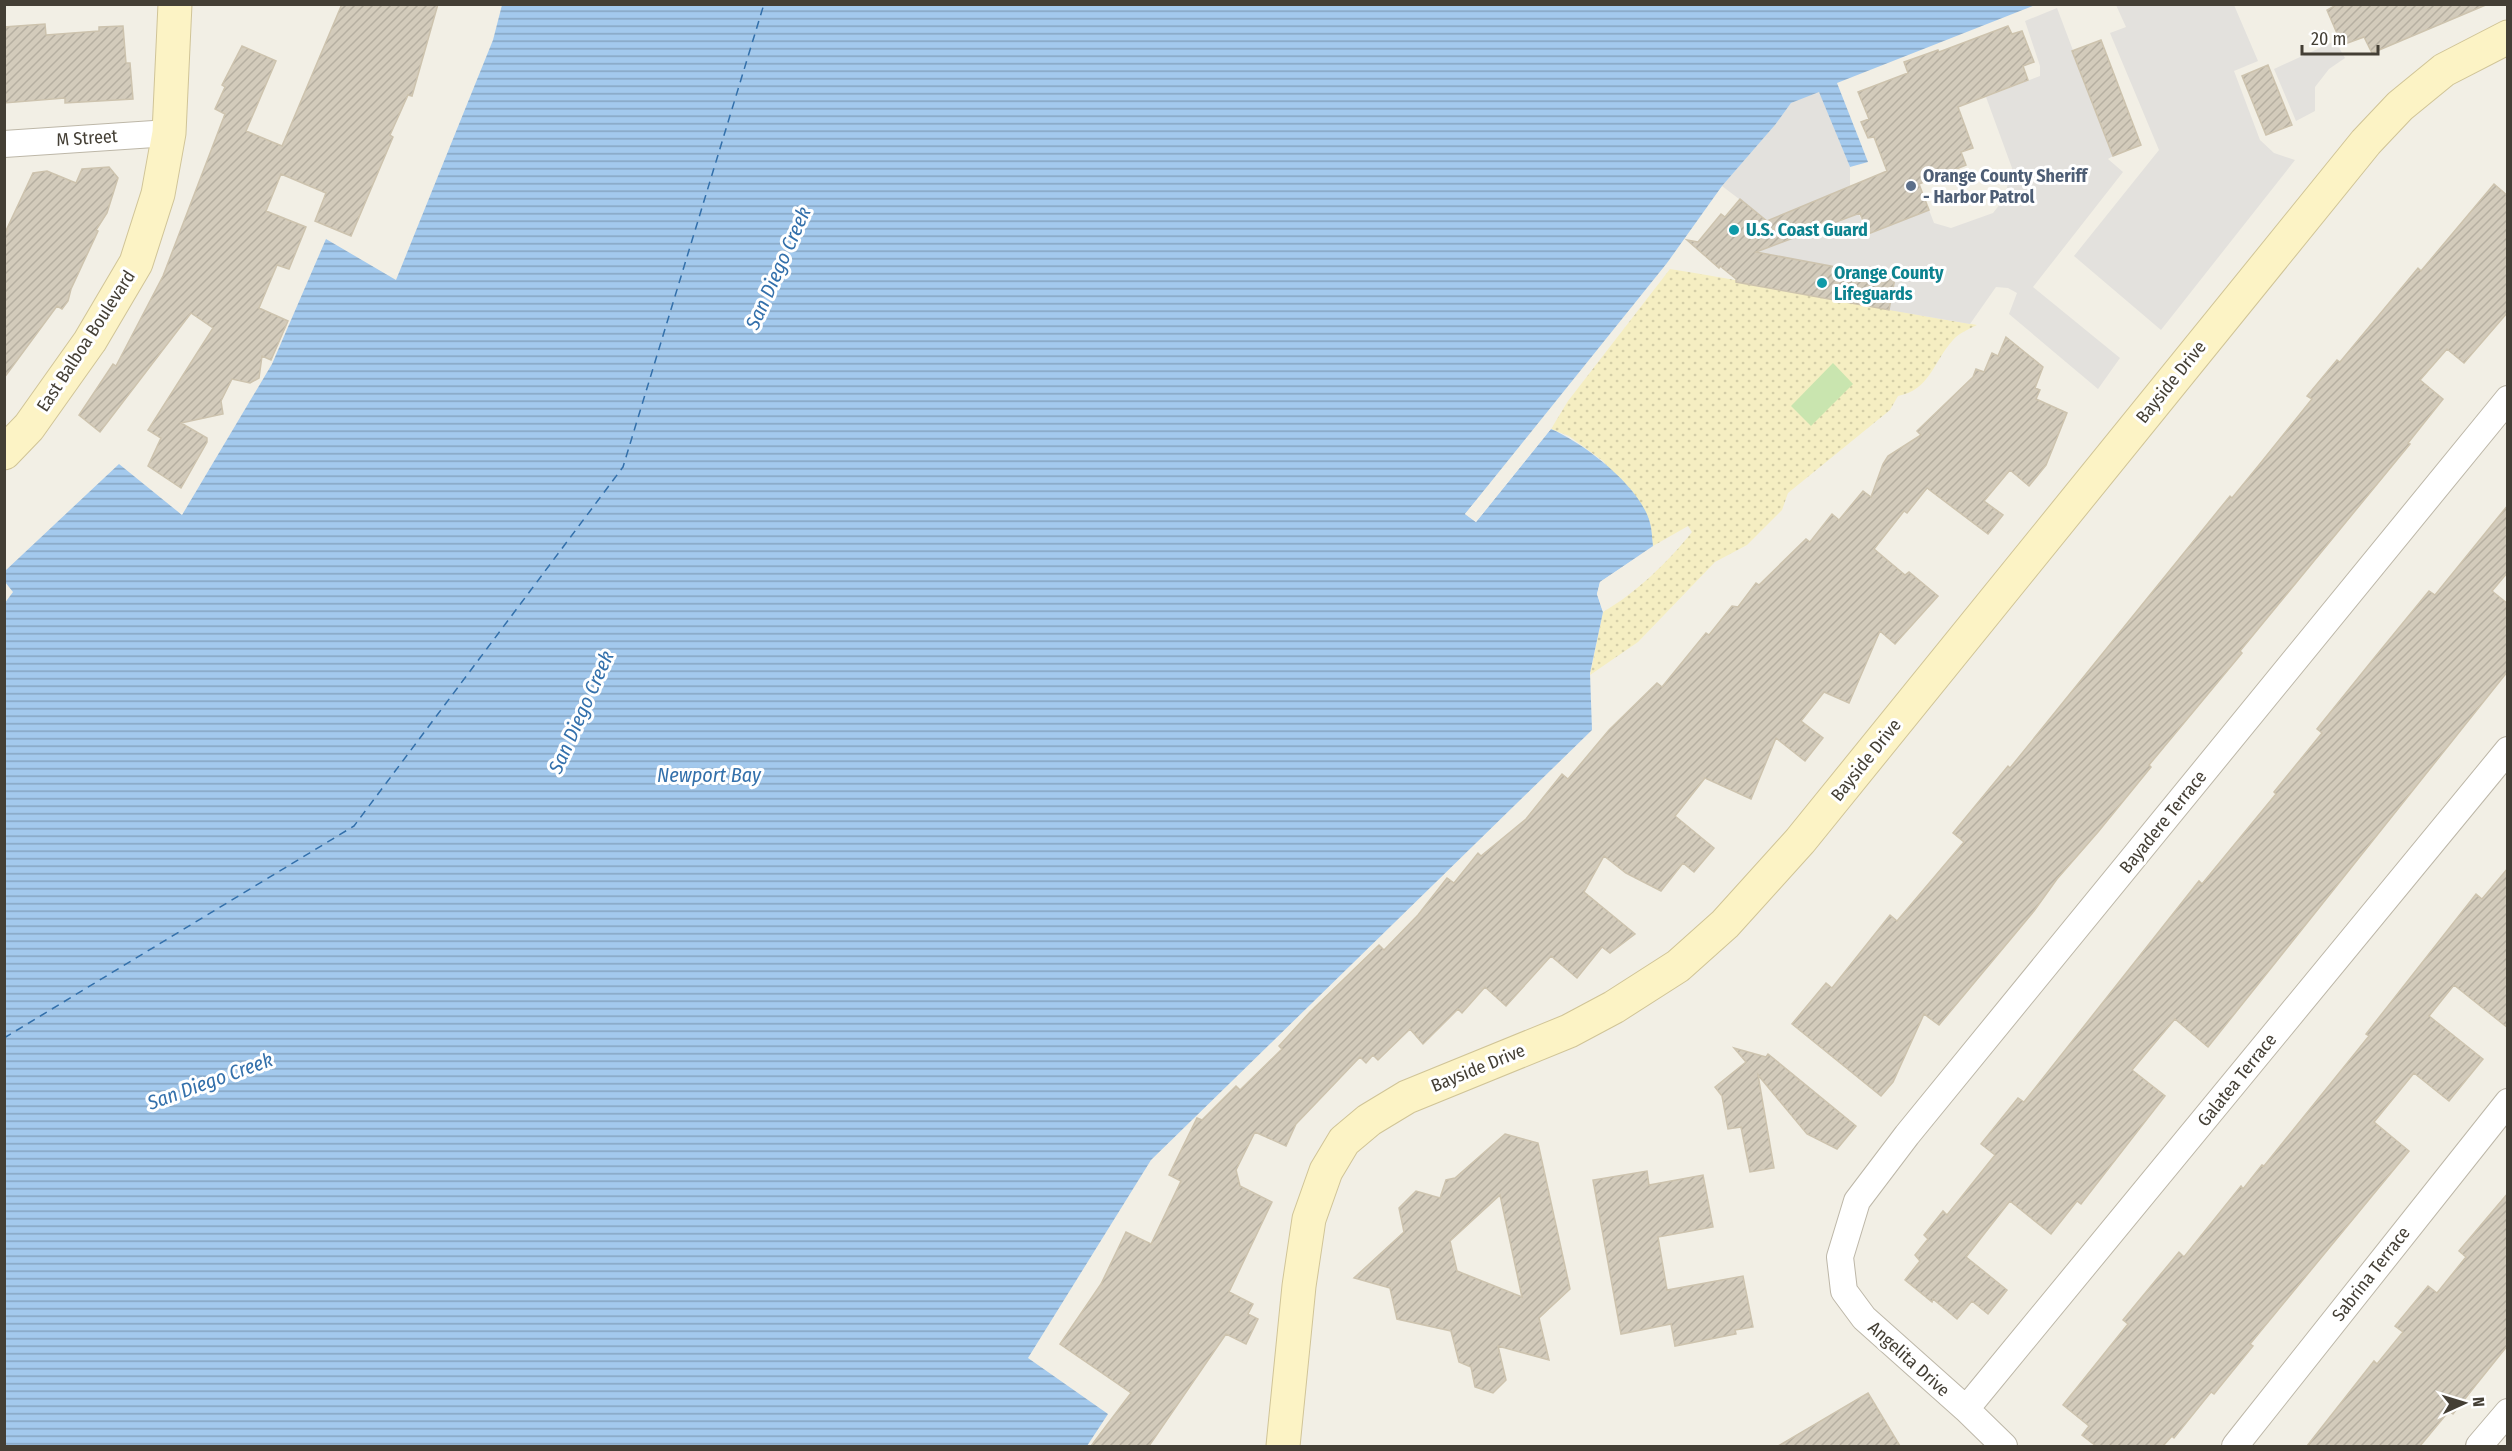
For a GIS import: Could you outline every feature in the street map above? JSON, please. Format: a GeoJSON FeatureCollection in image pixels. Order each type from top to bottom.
{"type":"FeatureCollection","features":[{"type":"Feature","properties":{"kind":"main road","name":"East Balboa Boulevard"},"geometry":{"type":"LineString","coordinates":[[4,453],[29,427],[90,341],[136,263],[158,194],[169,133],[176,4]]}},
{"type":"Feature","properties":{"kind":"main road","name":"Bayside Drive"},"geometry":{"type":"LineString","coordinates":[[1283,1446],[1299,1286],[1309,1219],[1326,1171],[1344,1141],[1369,1120],[1407,1097],[1569,1031],[1614,1007],[1678,966],[1725,924],[1800,841],[2366,142],[2400,106],[2444,70],[2508,37]]}},
{"type":"Feature","properties":{"kind":"street","name":"M Street"},"geometry":{"type":"LineString","coordinates":[[4,144],[169,133]]}},
{"type":"Feature","properties":{"kind":"street","name":"Bayadere Terrace"},"geometry":{"type":"LineString","coordinates":[[1840,1257],[1857,1201],[1907,1135],[2508,399]]}},
{"type":"Feature","properties":{"kind":"street","name":"Galatea Terrace"},"geometry":{"type":"LineString","coordinates":[[1966,1409],[2508,750]]}},
{"type":"Feature","properties":{"kind":"street","name":"Sabrina Terrace"},"geometry":{"type":"LineString","coordinates":[[2235,1446],[2508,1102]]}},
{"type":"Feature","properties":{"kind":"street","name":"Angelita Drive"},"geometry":{"type":"LineString","coordinates":[[1840,1257],[1844,1291],[1864,1318],[2004,1446]]}},
{"type":"Feature","properties":{"kind":"street"},"geometry":{"type":"LineString","coordinates":[[2479,1446],[2508,1412]]}},
{"type":"Feature","properties":{"kind":"sand"},"geometry":{"type":"Polygon","coordinates":[[[1670,269],[1977,325],[1953,340],[1930,374],[1917,388],[1898,396],[1890,410],[1788,493],[1782,510],[1747,545],[1715,562],[1638,642],[1590,675],[1603,612],[1651,576],[1692,532],[1688,526],[1653,546],[1650,522],[1603,461],[1569,436],[1551,429],[1568,401],[1670,269]]]}},
{"type":"Feature","properties":{"kind":"green space"},"geometry":{"type":"Polygon","coordinates":[[[1833,363],[1853,384],[1811,426],[1791,406],[1833,363]]]}},
{"type":"Feature","properties":{"kind":"shaded area"},"geometry":{"type":"Polygon","coordinates":[[[2116,5],[2234,5],[2258,61],[2234,71],[2260,140],[2274,153],[2295,160],[2161,330],[2074,256],[2159,150],[2110,33],[2126,27],[2116,5]]]}},
{"type":"Feature","properties":{"kind":"shaded area"},"geometry":{"type":"Polygon","coordinates":[[[2057,8],[2113,156],[2108,159],[2123,172],[2033,287],[2120,358],[2098,389],[2009,314],[2017,293],[2008,288],[1996,287],[1970,324],[1889,310],[1894,278],[1756,252],[1768,221],[1722,186],[1791,103],[1819,91],[1850,167],[1850,186],[1792,212],[1858,213],[1869,234],[1929,210],[1934,223],[1951,228],[1993,213],[2004,199],[2012,168],[1986,97],[2040,76],[2040,66],[2025,21],[2057,8]]]}},
{"type":"Feature","properties":{"kind":"shaded area"},"geometry":{"type":"Polygon","coordinates":[[[2335,41],[2345,58],[2329,69],[2315,87],[2315,111],[2296,121],[2274,69],[2335,41]]]}},
{"type":"Feature","properties":{"kind":"water","name":"Newport Bay"},"geometry":{"type":"Polygon","coordinates":[[[502,5],[2035,5],[1837,83],[1868,162],[1850,167],[1819,92],[1791,103],[1722,186],[1667,263],[1465,514],[1476,522],[1551,429],[1579,445],[1610,468],[1645,509],[1651,526],[1653,546],[1600,582],[1597,594],[1603,612],[1590,673],[1592,730],[1151,1160],[1028,1358],[1108,1414],[1087,1446],[5,1446],[4,604],[13,592],[5,582],[5,571],[119,464],[182,515],[272,364],[326,239],[396,280],[493,40],[502,5]]]}},
{"type":"Feature","properties":{"kind":"pier"},"geometry":{"type":"Polygon","coordinates":[[[1562,398],[1469,514],[1475,518],[1549,427],[1553,426],[1476,522],[1465,514],[1562,398]]]}},
{"type":"Feature","properties":{"kind":"pier"},"geometry":{"type":"Polygon","coordinates":[[[1656,545],[1654,549],[1603,584],[1600,594],[1605,610],[1603,612],[1597,594],[1600,582],[1656,545]]]}},
{"type":"Feature","properties":{"kind":"building"},"geometry":{"type":"Polygon","coordinates":[[[342,4],[438,4],[412,96],[408,95],[390,135],[393,137],[351,236],[315,221],[326,193],[281,174],[266,211],[306,227],[289,269],[277,265],[259,308],[288,321],[271,360],[262,356],[259,378],[250,383],[232,379],[221,401],[223,414],[181,423],[207,438],[207,442],[181,488],[148,466],[161,438],[148,430],[213,328],[191,313],[100,432],[79,415],[113,364],[116,366],[163,276],[225,114],[215,109],[225,87],[222,85],[242,46],[276,61],[246,131],[282,146],[342,4]]]}},
{"type":"Feature","properties":{"kind":"building"},"geometry":{"type":"Polygon","coordinates":[[[2338,4],[2488,4],[2372,53],[2364,37],[2342,45],[2327,10],[2338,4]]]}},
{"type":"Feature","properties":{"kind":"building"},"geometry":{"type":"Polygon","coordinates":[[[45,24],[46,35],[99,31],[99,27],[123,26],[126,63],[130,63],[133,99],[65,103],[65,98],[4,103],[4,27],[45,24]]]}},
{"type":"Feature","properties":{"kind":"building"},"geometry":{"type":"Polygon","coordinates":[[[2008,26],[2012,34],[2022,31],[2034,62],[2023,66],[2028,80],[1958,107],[1973,148],[1961,152],[1966,165],[1919,184],[1929,210],[1868,234],[1860,213],[1756,252],[1895,278],[1889,310],[1736,282],[1736,279],[1720,266],[1719,268],[1687,240],[1698,242],[1721,214],[1725,217],[1740,199],[1767,221],[1887,171],[1874,137],[1868,138],[1861,122],[1869,119],[1858,92],[1908,73],[1904,62],[1938,50],[1939,52],[2008,26]]]}},
{"type":"Feature","properties":{"kind":"building"},"geometry":{"type":"Polygon","coordinates":[[[2101,40],[2141,145],[2113,156],[2072,51],[2101,40]]]}},
{"type":"Feature","properties":{"kind":"building"},"geometry":{"type":"Polygon","coordinates":[[[2268,65],[2292,125],[2266,135],[2242,76],[2268,65]]]}},
{"type":"Feature","properties":{"kind":"building"},"geometry":{"type":"Polygon","coordinates":[[[109,167],[118,178],[107,213],[96,230],[98,231],[71,289],[68,301],[62,309],[57,306],[4,378],[4,235],[33,173],[47,171],[76,183],[82,169],[109,167]]]}},
{"type":"Feature","properties":{"kind":"building"},"geometry":{"type":"Polygon","coordinates":[[[2494,184],[2508,196],[2508,312],[2464,363],[2447,349],[2420,380],[2443,399],[2408,443],[2410,444],[2240,651],[2242,653],[2149,765],[2151,767],[1939,1025],[1924,1014],[1893,1082],[1881,1096],[1792,1024],[1826,983],[1832,988],[1890,915],[1897,921],[1964,842],[1953,833],[2008,766],[2010,768],[2230,496],[2232,498],[2259,465],[2312,399],[2307,396],[2337,360],[2340,362],[2418,268],[2421,271],[2494,184]]]}},
{"type":"Feature","properties":{"kind":"building"},"geometry":{"type":"Polygon","coordinates":[[[2006,337],[2043,367],[2035,388],[2040,390],[2036,399],[2067,413],[2046,465],[2029,486],[2010,470],[1984,501],[2003,515],[1988,534],[1927,488],[1907,513],[1904,511],[1874,549],[1905,575],[1909,572],[1938,596],[1895,644],[1880,631],[1849,703],[1824,692],[1801,721],[1823,738],[1805,761],[1776,738],[1751,799],[1705,778],[1675,816],[1714,848],[1694,872],[1683,863],[1661,891],[1626,873],[1604,856],[1584,892],[1635,934],[1610,953],[1602,947],[1577,978],[1551,956],[1506,1006],[1485,987],[1462,1013],[1458,1009],[1423,1044],[1410,1029],[1378,1060],[1373,1055],[1366,1063],[1360,1057],[1296,1124],[1286,1146],[1255,1132],[1236,1170],[1240,1186],[1272,1202],[1229,1292],[1253,1304],[1248,1314],[1258,1319],[1246,1344],[1226,1334],[1149,1446],[1091,1446],[1131,1393],[1060,1344],[1101,1284],[1126,1232],[1151,1244],[1181,1181],[1169,1175],[1197,1118],[1202,1120],[1236,1086],[1240,1090],[1282,1049],[1279,1046],[1310,1012],[1379,945],[1384,950],[1418,915],[1447,878],[1454,883],[1478,853],[1481,856],[1526,819],[1562,774],[1568,779],[1609,730],[1657,683],[1662,687],[1706,633],[1709,635],[1732,606],[1738,607],[1756,583],[1759,585],[1806,539],[1810,542],[1832,514],[1839,520],[1863,491],[1871,497],[1888,456],[1921,435],[1917,431],[1973,377],[1976,369],[1984,372],[1992,353],[1998,356],[2006,337]]]}},
{"type":"Feature","properties":{"kind":"building"},"geometry":{"type":"Polygon","coordinates":[[[2508,505],[2508,572],[2492,591],[2508,604],[2508,671],[2208,1047],[2175,1019],[2132,1070],[2165,1096],[2081,1204],[2077,1201],[2051,1234],[2010,1201],[1966,1257],[2007,1290],[1988,1314],[1972,1301],[1957,1319],[1933,1299],[1932,1302],[1905,1280],[1920,1261],[1915,1255],[1928,1239],[1924,1235],[1943,1211],[1947,1215],[1995,1155],[1981,1144],[2018,1098],[2024,1102],[2199,881],[2202,884],[2276,794],[2274,792],[2322,733],[2317,729],[2375,657],[2429,591],[2435,595],[2508,505]]]}},
{"type":"Feature","properties":{"kind":"building"},"geometry":{"type":"Polygon","coordinates":[[[2508,868],[2508,1028],[2454,985],[2429,1016],[2483,1059],[2449,1101],[2414,1073],[2374,1122],[2409,1151],[2250,1344],[2253,1346],[2214,1394],[2211,1392],[2174,1438],[2172,1436],[2163,1446],[2096,1446],[2082,1435],[2089,1426],[2063,1405],[2128,1324],[2123,1320],[2179,1252],[2184,1257],[2241,1186],[2243,1189],[2262,1165],[2264,1166],[2369,1036],[2366,1034],[2476,894],[2482,899],[2508,868]]]}},
{"type":"Feature","properties":{"kind":"building"},"geometry":{"type":"Polygon","coordinates":[[[1734,1048],[1766,1057],[1768,1054],[1856,1126],[1837,1149],[1807,1134],[1758,1075],[1774,1168],[1750,1172],[1741,1127],[1728,1129],[1722,1096],[1715,1087],[1746,1062],[1734,1048]]]}},
{"type":"Feature","properties":{"kind":"building"},"geometry":{"type":"Polygon","coordinates":[[[1505,1134],[1538,1143],[1570,1289],[1539,1318],[1549,1360],[1498,1346],[1506,1380],[1493,1393],[1475,1387],[1471,1367],[1459,1362],[1451,1331],[1397,1319],[1390,1288],[1354,1278],[1404,1232],[1399,1208],[1416,1191],[1440,1198],[1446,1180],[1455,1178],[1505,1134]],[[1500,1195],[1450,1241],[1457,1271],[1522,1297],[1500,1195]]]}},
{"type":"Feature","properties":{"kind":"building"},"geometry":{"type":"Polygon","coordinates":[[[1647,1171],[1649,1185],[1703,1175],[1713,1227],[1658,1237],[1667,1290],[1743,1276],[1753,1327],[1735,1330],[1736,1334],[1675,1346],[1671,1324],[1621,1334],[1593,1180],[1647,1171]]]}},
{"type":"Feature","properties":{"kind":"building"},"geometry":{"type":"Polygon","coordinates":[[[2508,1193],[2508,1345],[2453,1414],[2449,1411],[2420,1446],[2307,1446],[2374,1361],[2377,1364],[2403,1332],[2395,1326],[2428,1286],[2437,1293],[2466,1257],[2459,1251],[2508,1193]]]}},
{"type":"Feature","properties":{"kind":"building"},"geometry":{"type":"Polygon","coordinates":[[[1868,1393],[1900,1446],[1778,1446],[1868,1393]]]}},
{"type":"Feature","properties":{"kind":"ferry route"},"geometry":{"type":"LineString","coordinates":[[4,1038],[354,826],[623,467],[764,4]]}},
{"type":"Feature","properties":{"kind":"place","name":"Orange County Sheriff - Harbor Patrol"},"geometry":{"type":"Point","coordinates":[1911,186]}},
{"type":"Feature","properties":{"kind":"place","name":"U.S. Coast Guard"},"geometry":{"type":"Point","coordinates":[1734,230]}},
{"type":"Feature","properties":{"kind":"place","name":"Orange County Lifeguards"},"geometry":{"type":"Point","coordinates":[1822,283]}},
{"type":"Feature","properties":{"kind":"water label","name":"San Diego Creek"},"geometry":{"type":"Point","coordinates":[778,268]}},
{"type":"Feature","properties":{"kind":"water label","name":"San Diego Creek"},"geometry":{"type":"Point","coordinates":[581,712]}},
{"type":"Feature","properties":{"kind":"water label","name":"San Diego Creek"},"geometry":{"type":"Point","coordinates":[210,1081]}}]}
